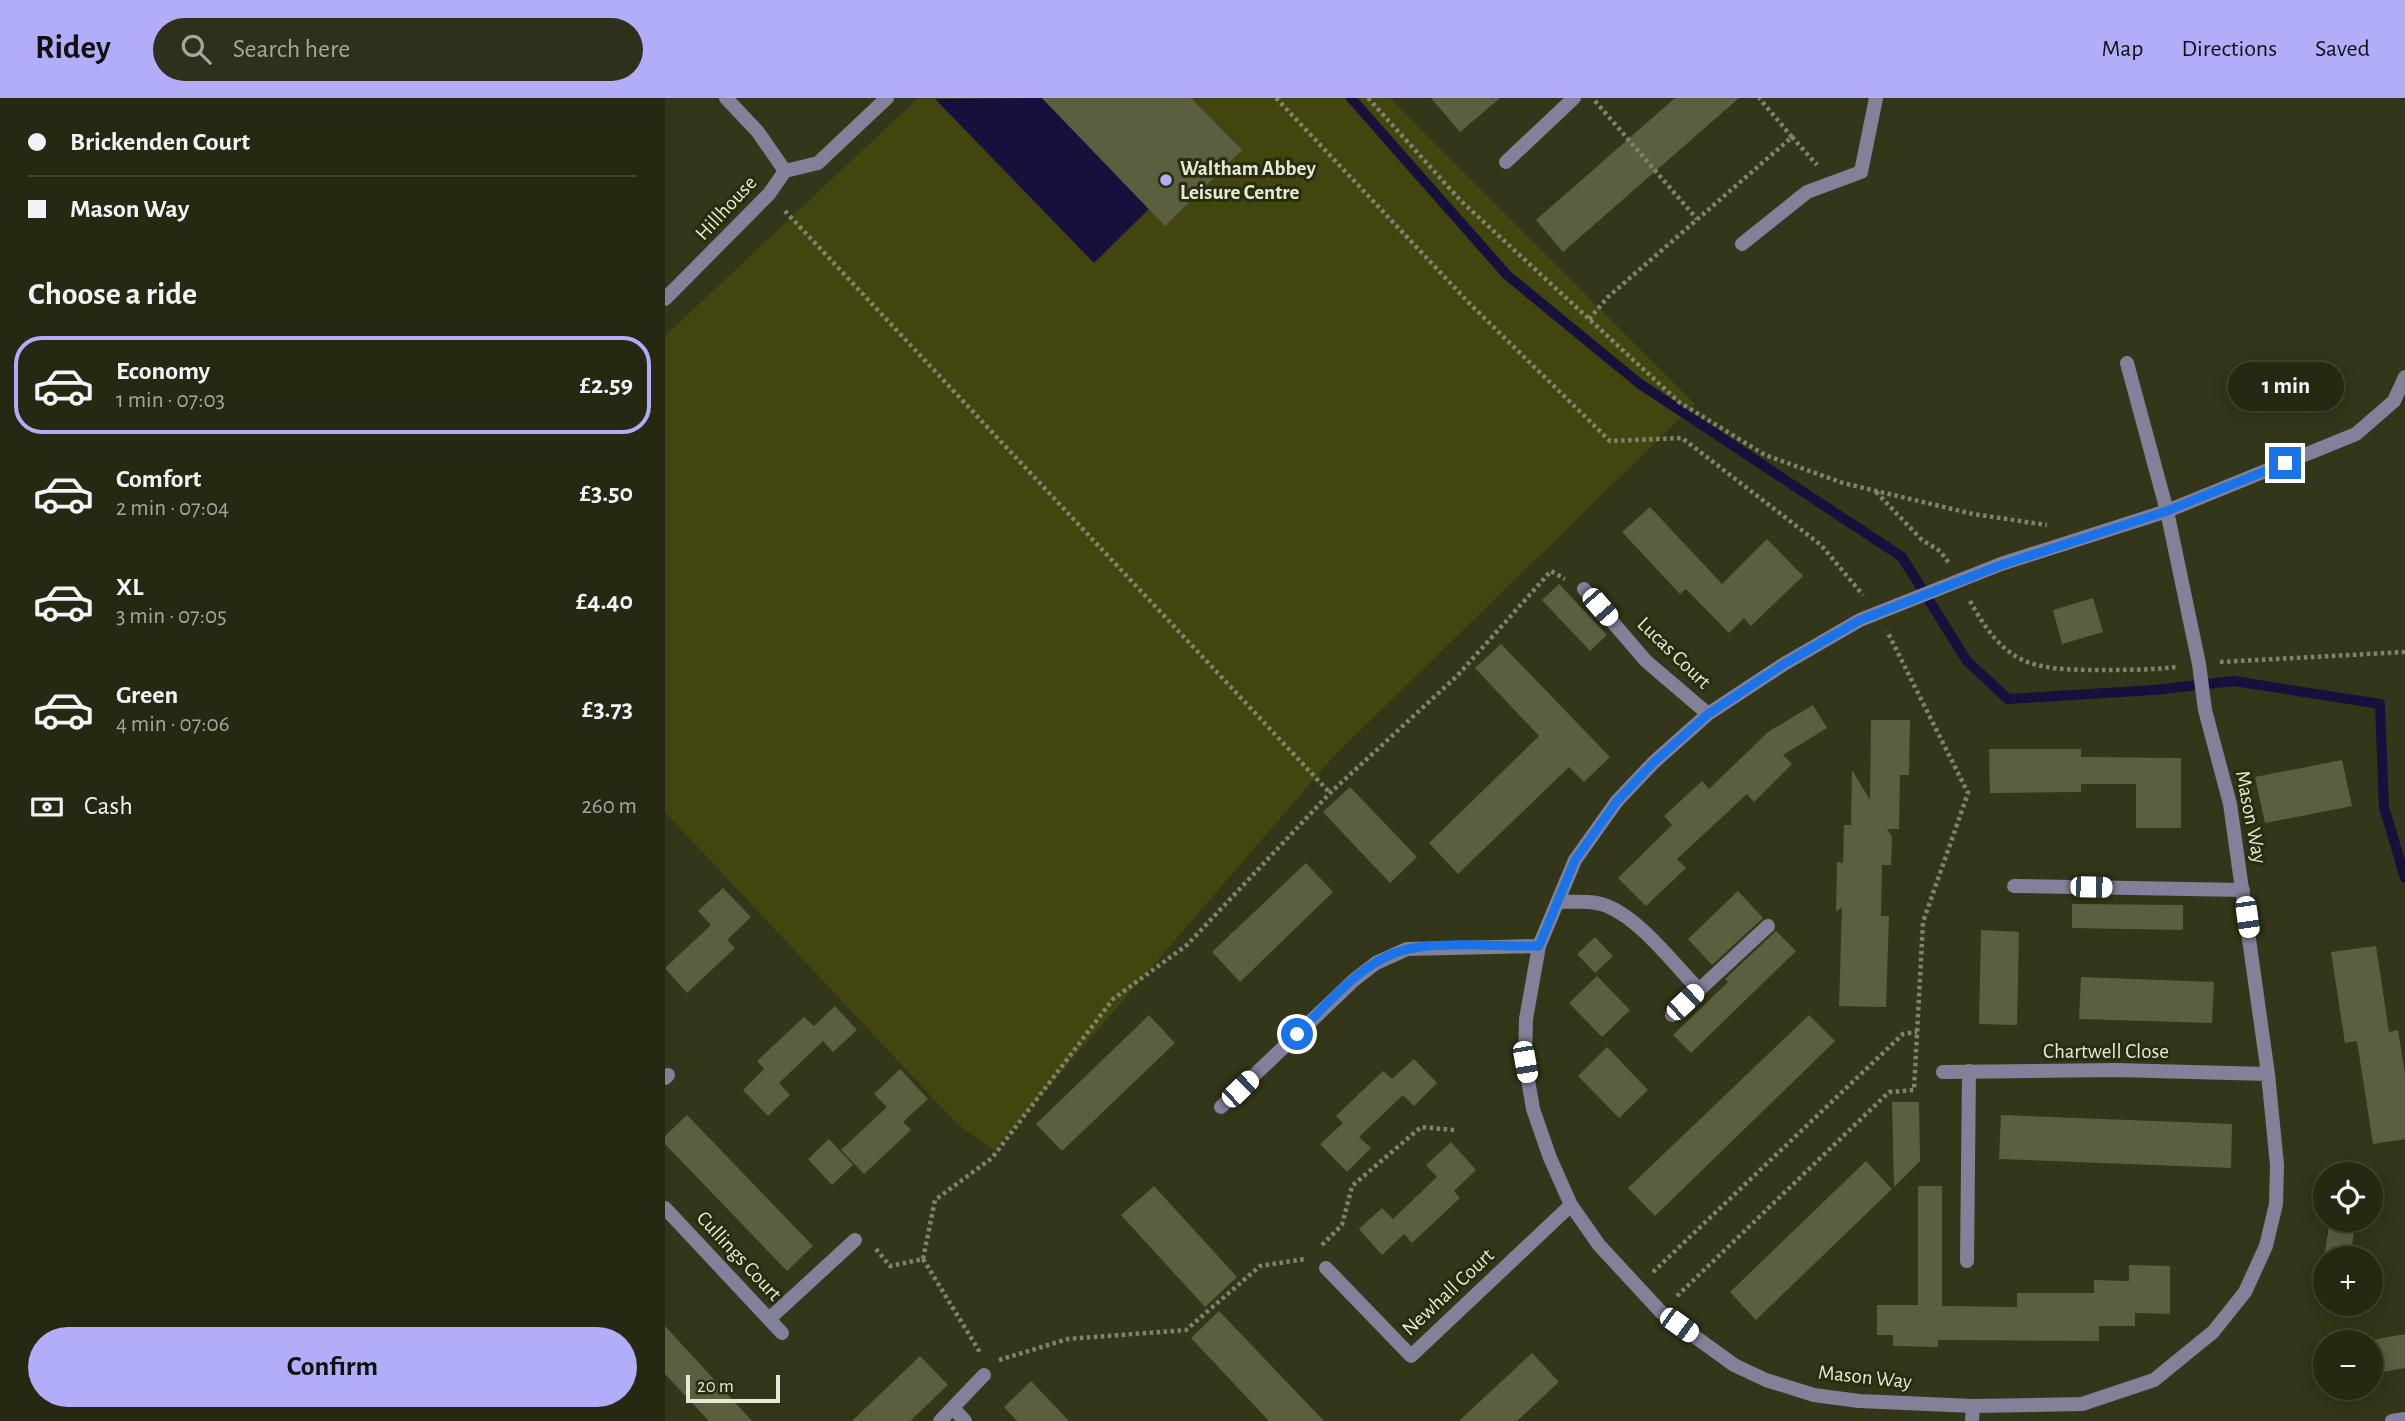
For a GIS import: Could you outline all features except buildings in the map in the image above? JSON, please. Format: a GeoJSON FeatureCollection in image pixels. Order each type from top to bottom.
{"type":"FeatureCollection","features":[{"type":"Feature","properties":{"kind":"street","name":"Hillhouse"},"geometry":{"type":"LineString","coordinates":[[726,98],[758,132],[785,171]]}},
{"type":"Feature","properties":{"kind":"street","name":"Hillhouse"},"geometry":{"type":"LineString","coordinates":[[665,299],[769,194],[785,171],[818,163],[887,98]]}},
{"type":"Feature","properties":{"kind":"street"},"geometry":{"type":"LineString","coordinates":[[1506,162],[1574,98]]}},
{"type":"Feature","properties":{"kind":"street"},"geometry":{"type":"LineString","coordinates":[[1742,244],[1807,192],[1861,172],[1876,98]]}},
{"type":"Feature","properties":{"kind":"street"},"geometry":{"type":"LineString","coordinates":[[2127,363],[2167,511]]}},
{"type":"Feature","properties":{"kind":"street","name":"Mason Way"},"geometry":{"type":"LineString","coordinates":[[2167,511],[2199,664],[2205,710],[2230,804],[2268,1074],[2277,1165],[2276,1204],[2266,1246],[2245,1292],[2213,1332],[2154,1380],[2082,1404],[1972,1414],[1814,1395],[1766,1380],[1734,1365],[1661,1312],[1599,1245],[1571,1205],[1550,1158],[1533,1109],[1525,1062],[1526,1019],[1539,946],[1575,860],[1617,801],[1654,762],[1708,714],[1794,658],[1860,620],[1954,584],[2167,511],[2356,433],[2394,401],[2405,377]]}},
{"type":"Feature","properties":{"kind":"street","name":"Lucas Court"},"geometry":{"type":"LineString","coordinates":[[1584,589],[1646,661],[1708,714]]}},
{"type":"Feature","properties":{"kind":"street"},"geometry":{"type":"LineString","coordinates":[[2014,886],[2243,890]]}},
{"type":"Feature","properties":{"kind":"street"},"geometry":{"type":"LineString","coordinates":[[1558,902],[1585,902],[1607,906],[1633,922],[1699,990]]}},
{"type":"Feature","properties":{"kind":"street"},"geometry":{"type":"LineString","coordinates":[[1672,1015],[1768,926]]}},
{"type":"Feature","properties":{"kind":"street"},"geometry":{"type":"LineString","coordinates":[[1221,1107],[1353,980],[1376,963],[1407,949],[1539,946]]}},
{"type":"Feature","properties":{"kind":"street","name":"Chartwell Close"},"geometry":{"type":"LineString","coordinates":[[1943,1072],[2115,1070],[2268,1074]]}},
{"type":"Feature","properties":{"kind":"street"},"geometry":{"type":"LineString","coordinates":[[1966,1261],[1969,1071]]}},
{"type":"Feature","properties":{"kind":"street","name":"Newhall Court"},"geometry":{"type":"LineString","coordinates":[[1327,1268],[1411,1356],[1571,1205]]}},
{"type":"Feature","properties":{"kind":"street","name":"Cullings Court"},"geometry":{"type":"LineString","coordinates":[[665,1208],[782,1333]]}},
{"type":"Feature","properties":{"kind":"street"},"geometry":{"type":"LineString","coordinates":[[769,1320],[855,1240]]}},
{"type":"Feature","properties":{"kind":"street"},"geometry":{"type":"LineString","coordinates":[[940,1421],[984,1375]]}},
{"type":"Feature","properties":{"kind":"street"},"geometry":{"type":"LineString","coordinates":[[953,1408],[965,1421]]}},
{"type":"Feature","properties":{"kind":"street"},"geometry":{"type":"LineString","coordinates":[[2393,1421],[2405,1419]]}},
{"type":"Feature","properties":{"kind":"path"},"geometry":{"type":"LineString","coordinates":[[1276,98],[1471,305],[1610,441],[1682,438],[1821,545],[1878,614]]}},
{"type":"Feature","properties":{"kind":"path"},"geometry":{"type":"LineString","coordinates":[[1368,98],[1461,201],[1679,402],[1765,455],[1843,483],[1973,513],[2060,527]]}},
{"type":"Feature","properties":{"kind":"path"},"geometry":{"type":"LineString","coordinates":[[1592,98],[1697,219]]}},
{"type":"Feature","properties":{"kind":"path"},"geometry":{"type":"LineString","coordinates":[[1759,98],[1832,183]]}},
{"type":"Feature","properties":{"kind":"path"},"geometry":{"type":"LineString","coordinates":[[1589,318],[1608,297],[1792,137]]}},
{"type":"Feature","properties":{"kind":"path"},"geometry":{"type":"LineString","coordinates":[[769,194],[1330,793]]}},
{"type":"Feature","properties":{"kind":"path"},"geometry":{"type":"LineString","coordinates":[[1875,491],[1922,540],[1940,551],[1954,584],[1996,641],[2010,653],[2029,663],[2053,670],[2132,669],[2405,653]]}},
{"type":"Feature","properties":{"kind":"path"},"geometry":{"type":"LineString","coordinates":[[1308,1259],[1260,1266],[1186,1330],[1068,1339],[988,1364],[923,1259],[935,1200],[992,1158],[1113,999],[1187,945],[1330,793],[1457,676],[1551,571],[1584,589]]}},
{"type":"Feature","properties":{"kind":"path"},"geometry":{"type":"LineString","coordinates":[[1661,1312],[1889,1092],[1915,1090],[1923,922],[1968,793],[1888,632]]}},
{"type":"Feature","properties":{"kind":"path"},"geometry":{"type":"LineString","coordinates":[[1637,1287],[1903,1034],[1917,1032]]}},
{"type":"Feature","properties":{"kind":"path"},"geometry":{"type":"LineString","coordinates":[[1317,1251],[1342,1225],[1352,1186],[1421,1127],[1454,1130]]}},
{"type":"Feature","properties":{"kind":"path"},"geometry":{"type":"LineString","coordinates":[[855,1240],[862,1232],[890,1266],[923,1259]]}},
{"type":"Feature","properties":{"kind":"shaded area"},"geometry":{"type":"Polygon","coordinates":[[[918,98],[1390,98],[1695,404],[1334,756],[994,1150],[957,1124],[665,812],[665,336],[918,98]]]}},
{"type":"Feature","properties":{"kind":"shaded area"},"geometry":{"type":"Polygon","coordinates":[[[1042,98],[1149,209],[1094,263],[935,99],[1042,98]]]}},
{"type":"Feature","properties":{"kind":"waterway"},"geometry":{"type":"LineString","coordinates":[[1351,98],[1507,275],[1640,384],[1902,557],[1967,661],[2008,699],[2154,690],[2234,681],[2380,704],[2384,807],[2405,878]]}},
{"type":"Feature","properties":{"kind":"place","name":"Waltham Abbey Leisure Centre"},"geometry":{"type":"Point","coordinates":[1166,180]}},
{"type":"Feature","properties":{"kind":"route"},"geometry":{"type":"LineString","coordinates":[[1297,1034],[1353,980],[1376,963],[1407,949],[1539,946],[1575,860],[1617,801],[1654,762],[1708,714],[1784,664],[1860,620],[2001,565],[2167,511],[2285,463]]}}]}
